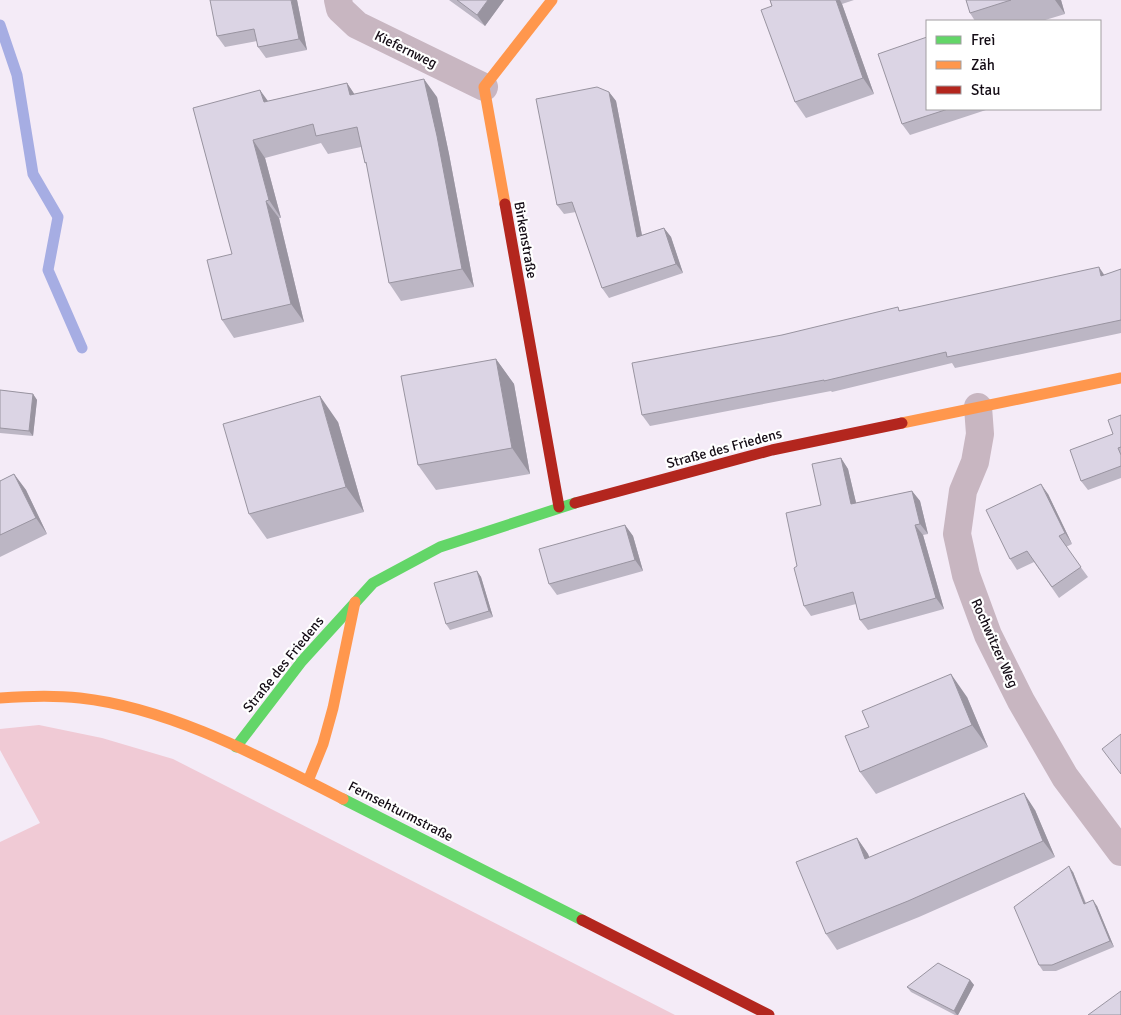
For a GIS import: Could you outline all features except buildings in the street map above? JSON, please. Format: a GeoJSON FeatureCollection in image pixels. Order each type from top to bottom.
{"type":"FeatureCollection","features":[{"type":"Feature","properties":{"kind":"street","name":"Kiefernweg"},"geometry":{"type":"LineString","coordinates":[[338,0],[340,9],[357,25],[484,87]]}},
{"type":"Feature","properties":{"kind":"street"},"geometry":{"type":"LineString","coordinates":[[484,87],[552,0]]}},
{"type":"Feature","properties":{"kind":"street","name":"Birkenstraße"},"geometry":{"type":"LineString","coordinates":[[484,87],[559,507]]}},
{"type":"Feature","properties":{"kind":"street","name":"Straße des Friedens"},"geometry":{"type":"LineString","coordinates":[[236,747],[302,661],[373,583],[440,547],[559,507],[772,450],[1121,378]]}},
{"type":"Feature","properties":{"kind":"street","name":"Rochwitzer Weg"},"geometry":{"type":"LineString","coordinates":[[978,407],[980,434],[975,462],[963,491],[958,534],[966,575],[988,635],[1021,701],[1065,776],[1121,852]]}},
{"type":"Feature","properties":{"kind":"street"},"geometry":{"type":"LineString","coordinates":[[308,781],[323,744],[333,708],[355,601]]}},
{"type":"Feature","properties":{"kind":"street","name":"Fernsehturmstraße"},"geometry":{"type":"LineString","coordinates":[[0,698],[12,696],[63,696],[117,703],[168,719],[236,747],[308,781],[769,1015]]}},
{"type":"Feature","properties":{"kind":"shaded area"},"geometry":{"type":"Polygon","coordinates":[[[39,725],[102,738],[173,759],[675,1015],[0,1015],[0,842],[40,823],[0,750],[0,729],[39,725]]]}},
{"type":"Feature","properties":{"kind":"waterway"},"geometry":{"type":"LineString","coordinates":[[0,25],[17,75],[33,174],[58,217],[48,270],[82,348]]}},
{"type":"Feature","properties":{"kind":"traffic: fast"},"geometry":{"type":"LineString","coordinates":[[236,747],[302,661],[373,583],[440,547],[575,503]]}},
{"type":"Feature","properties":{"kind":"traffic: fast"},"geometry":{"type":"LineString","coordinates":[[343,799],[582,920]]}},
{"type":"Feature","properties":{"kind":"traffic: slow"},"geometry":{"type":"LineString","coordinates":[[505,204],[484,87],[552,0]]}},
{"type":"Feature","properties":{"kind":"traffic: slow"},"geometry":{"type":"LineString","coordinates":[[902,423],[1121,378]]}},
{"type":"Feature","properties":{"kind":"traffic: slow"},"geometry":{"type":"LineString","coordinates":[[308,781],[323,744],[333,708],[355,602]]}},
{"type":"Feature","properties":{"kind":"traffic: slow"},"geometry":{"type":"LineString","coordinates":[[0,698],[60,696],[114,704],[148,712],[215,737],[281,767],[343,799]]}},
{"type":"Feature","properties":{"kind":"traffic: jam"},"geometry":{"type":"LineString","coordinates":[[505,204],[559,507]]}},
{"type":"Feature","properties":{"kind":"traffic: jam"},"geometry":{"type":"LineString","coordinates":[[575,503],[772,450],[902,423]]}},
{"type":"Feature","properties":{"kind":"traffic: jam"},"geometry":{"type":"LineString","coordinates":[[582,920],[769,1015]]}}]}
